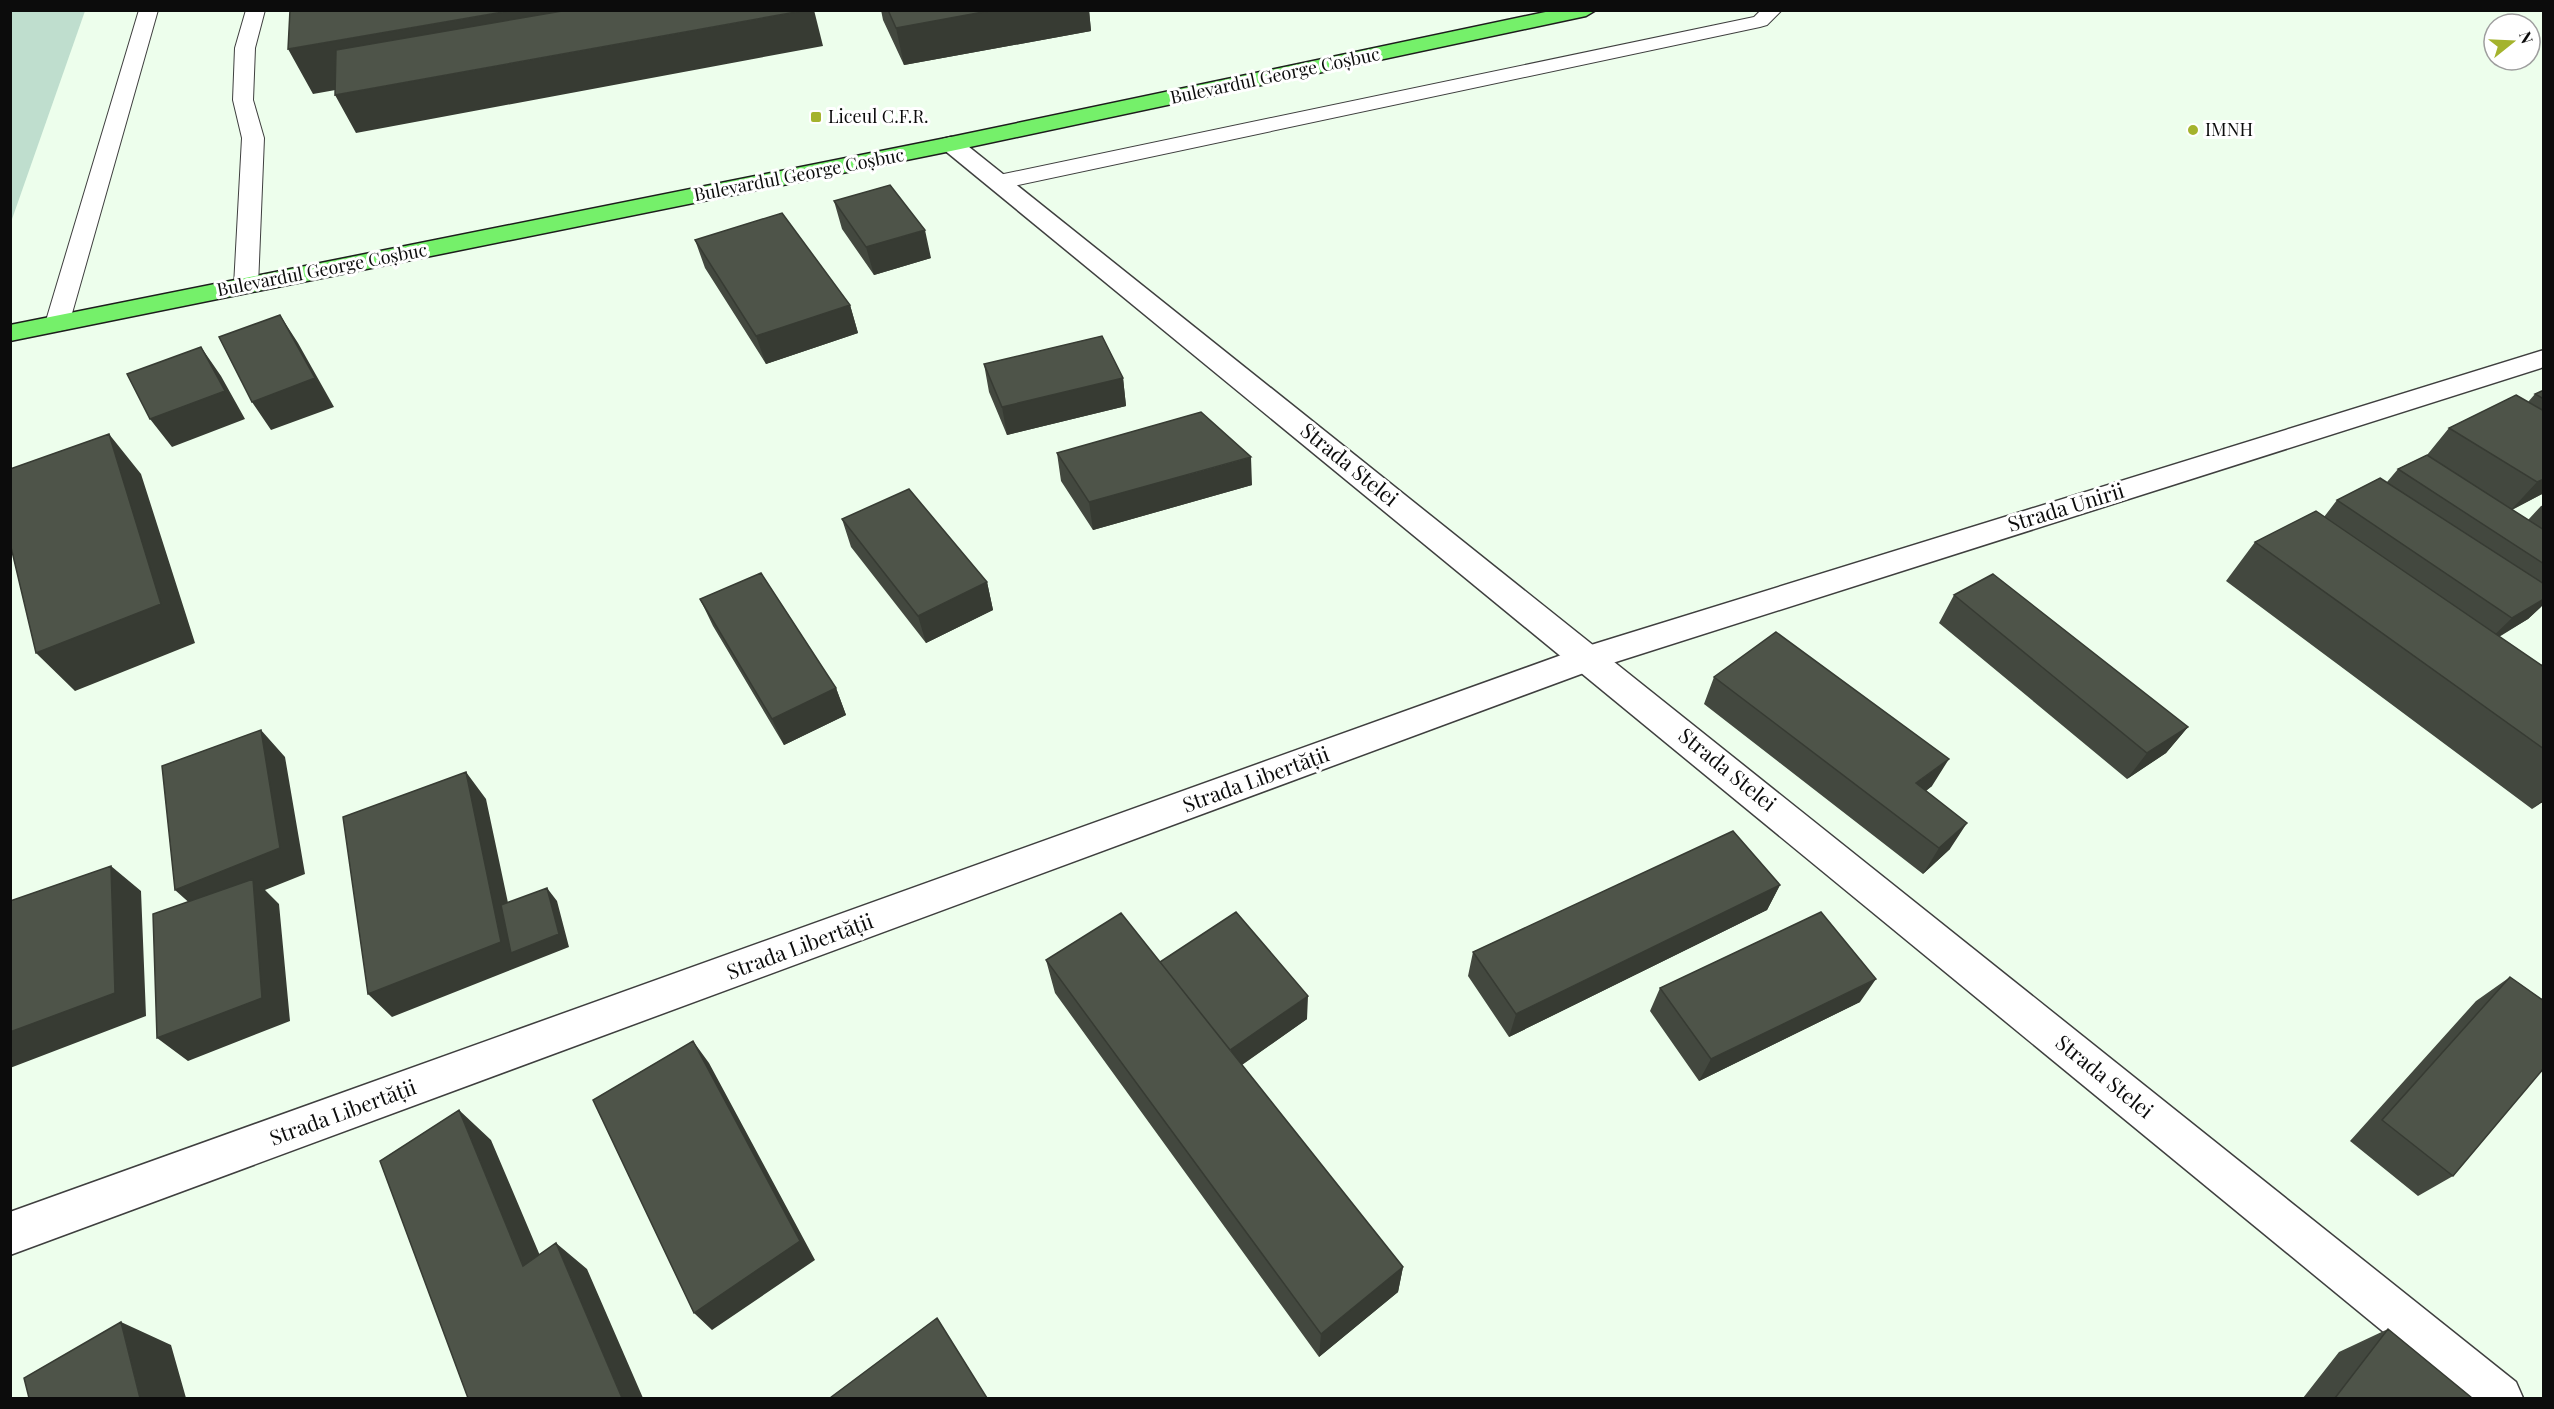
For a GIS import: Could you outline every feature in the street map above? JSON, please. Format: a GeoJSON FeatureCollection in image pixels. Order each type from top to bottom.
{"type":"FeatureCollection","features":[{"type":"Feature","properties":{"kind":"main road","name":"Bulevardul George Coșbuc"},"geometry":{"type":"LineString","coordinates":[[10,333],[951,144],[1586,10]]}},
{"type":"Feature","properties":{"kind":"street","name":"Strada Stelei"},"geometry":{"type":"LineString","coordinates":[[951,144],[1589,658],[2500,1398]]}},
{"type":"Feature","properties":{"kind":"street","name":"Strada Unirii"},"geometry":{"type":"LineString","coordinates":[[1589,658],[2544,358]]}},
{"type":"Feature","properties":{"kind":"street","name":"Strada Libertății"},"geometry":{"type":"LineString","coordinates":[[10,1234],[1589,658]]}},
{"type":"Feature","properties":{"kind":"lane"},"geometry":{"type":"LineString","coordinates":[[57,324],[149,10]]}},
{"type":"Feature","properties":{"kind":"lane"},"geometry":{"type":"LineString","coordinates":[[246,286],[253,138],[243,100],[245,48],[255,10]]}},
{"type":"Feature","properties":{"kind":"lane"},"geometry":{"type":"LineString","coordinates":[[999,182],[1760,21],[1773,10]]}},
{"type":"Feature","properties":{"kind":"green space"},"geometry":{"type":"Polygon","coordinates":[[[10,11],[85,11],[11,222],[10,11]]]}},
{"type":"Feature","properties":{"kind":"building"},"geometry":{"type":"Polygon","coordinates":[[[290,10],[514,10],[288,49],[290,10]]]}},
{"type":"Feature","properties":{"kind":"building"},"geometry":{"type":"Polygon","coordinates":[[[568,10],[807,10],[335,95],[336,50],[568,10]]]}},
{"type":"Feature","properties":{"kind":"building"},"geometry":{"type":"Polygon","coordinates":[[[888,10],[994,10],[896,28],[888,10]]]}},
{"type":"Feature","properties":{"kind":"building"},"geometry":{"type":"Polygon","coordinates":[[[890,185],[925,230],[866,247],[834,201],[890,185]]]}},
{"type":"Feature","properties":{"kind":"building"},"geometry":{"type":"Polygon","coordinates":[[[782,213],[850,305],[756,336],[695,240],[782,213]]]}},
{"type":"Feature","properties":{"kind":"building"},"geometry":{"type":"Polygon","coordinates":[[[280,315],[315,378],[252,402],[219,337],[280,315]]]}},
{"type":"Feature","properties":{"kind":"building"},"geometry":{"type":"Polygon","coordinates":[[[1102,336],[1123,378],[1002,407],[984,364],[1102,336]]]}},
{"type":"Feature","properties":{"kind":"building"},"geometry":{"type":"Polygon","coordinates":[[[201,347],[225,391],[150,419],[127,374],[201,347]]]}},
{"type":"Feature","properties":{"kind":"building"},"geometry":{"type":"Polygon","coordinates":[[[2544,390],[2544,399],[2535,394],[2544,390]]]}},
{"type":"Feature","properties":{"kind":"building"},"geometry":{"type":"Polygon","coordinates":[[[2516,395],[2544,411],[2544,479],[2537,482],[2449,428],[2516,395]]]}},
{"type":"Feature","properties":{"kind":"building"},"geometry":{"type":"Polygon","coordinates":[[[1201,412],[1251,457],[1089,502],[1057,453],[1201,412]]]}},
{"type":"Feature","properties":{"kind":"building"},"geometry":{"type":"Polygon","coordinates":[[[109,434],[161,604],[36,653],[10,543],[10,469],[109,434]]]}},
{"type":"Feature","properties":{"kind":"building"},"geometry":{"type":"Polygon","coordinates":[[[2427,455],[2544,530],[2544,564],[2398,469],[2427,455]]]}},
{"type":"Feature","properties":{"kind":"building"},"geometry":{"type":"Polygon","coordinates":[[[2380,478],[2544,584],[2544,599],[2512,618],[2337,500],[2380,478]]]}},
{"type":"Feature","properties":{"kind":"building"},"geometry":{"type":"Polygon","coordinates":[[[909,489],[987,582],[918,616],[842,519],[909,489]]]}},
{"type":"Feature","properties":{"kind":"building"},"geometry":{"type":"Polygon","coordinates":[[[2316,511],[2544,667],[2544,749],[2255,542],[2316,511]]]}},
{"type":"Feature","properties":{"kind":"building"},"geometry":{"type":"Polygon","coordinates":[[[761,573],[836,688],[772,719],[700,599],[761,573]]]}},
{"type":"Feature","properties":{"kind":"building"},"geometry":{"type":"Polygon","coordinates":[[[1993,574],[2188,727],[2147,753],[1954,595],[1993,574]]]}},
{"type":"Feature","properties":{"kind":"building"},"geometry":{"type":"Polygon","coordinates":[[[1776,632],[1949,759],[1916,783],[1967,823],[1939,848],[1714,677],[1776,632]]]}},
{"type":"Feature","properties":{"kind":"building"},"geometry":{"type":"Polygon","coordinates":[[[261,730],[280,848],[175,890],[162,766],[261,730]]]}},
{"type":"Feature","properties":{"kind":"building"},"geometry":{"type":"Polygon","coordinates":[[[466,772],[501,942],[368,994],[343,817],[466,772]]]}},
{"type":"Feature","properties":{"kind":"building"},"geometry":{"type":"Polygon","coordinates":[[[1733,831],[1780,885],[1516,1014],[1473,952],[1733,831]]]}},
{"type":"Feature","properties":{"kind":"building"},"geometry":{"type":"Polygon","coordinates":[[[111,866],[115,993],[10,1032],[10,901],[111,866]]]}},
{"type":"Feature","properties":{"kind":"building"},"geometry":{"type":"Polygon","coordinates":[[[253,879],[262,998],[157,1038],[153,914],[253,879]]]}},
{"type":"Feature","properties":{"kind":"building"},"geometry":{"type":"Polygon","coordinates":[[[547,888],[559,934],[511,953],[501,905],[547,888]]]}},
{"type":"Feature","properties":{"kind":"building"},"geometry":{"type":"Polygon","coordinates":[[[1236,912],[1308,996],[1230,1050],[1160,962],[1236,912]]]}},
{"type":"Feature","properties":{"kind":"building"},"geometry":{"type":"Polygon","coordinates":[[[1821,912],[1876,979],[1711,1059],[1660,988],[1821,912]]]}},
{"type":"Feature","properties":{"kind":"building"},"geometry":{"type":"Polygon","coordinates":[[[1121,913],[1403,1267],[1321,1334],[1046,960],[1121,913]]]}},
{"type":"Feature","properties":{"kind":"building"},"geometry":{"type":"Polygon","coordinates":[[[2510,977],[2544,1001],[2544,1068],[2453,1176],[2382,1120],[2510,977]]]}},
{"type":"Feature","properties":{"kind":"building"},"geometry":{"type":"Polygon","coordinates":[[[693,1041],[800,1241],[694,1313],[593,1100],[693,1041]]]}},
{"type":"Feature","properties":{"kind":"building"},"geometry":{"type":"Polygon","coordinates":[[[459,1110],[523,1266],[556,1243],[622,1398],[468,1398],[380,1161],[459,1110]]]}},
{"type":"Feature","properties":{"kind":"building"},"geometry":{"type":"Polygon","coordinates":[[[937,1318],[987,1398],[830,1398],[937,1318]]]}},
{"type":"Feature","properties":{"kind":"building"},"geometry":{"type":"Polygon","coordinates":[[[121,1322],[140,1398],[29,1398],[24,1378],[121,1322]]]}},
{"type":"Feature","properties":{"kind":"building"},"geometry":{"type":"Polygon","coordinates":[[[2388,1329],[2472,1398],[2335,1398],[2388,1329]]]}},
{"type":"Feature","properties":{"kind":"place","name":"Liceul C.F.R."},"geometry":{"type":"Point","coordinates":[816,117]}},
{"type":"Feature","properties":{"kind":"place","name":"IMNH"},"geometry":{"type":"Point","coordinates":[2193,130]}}]}
